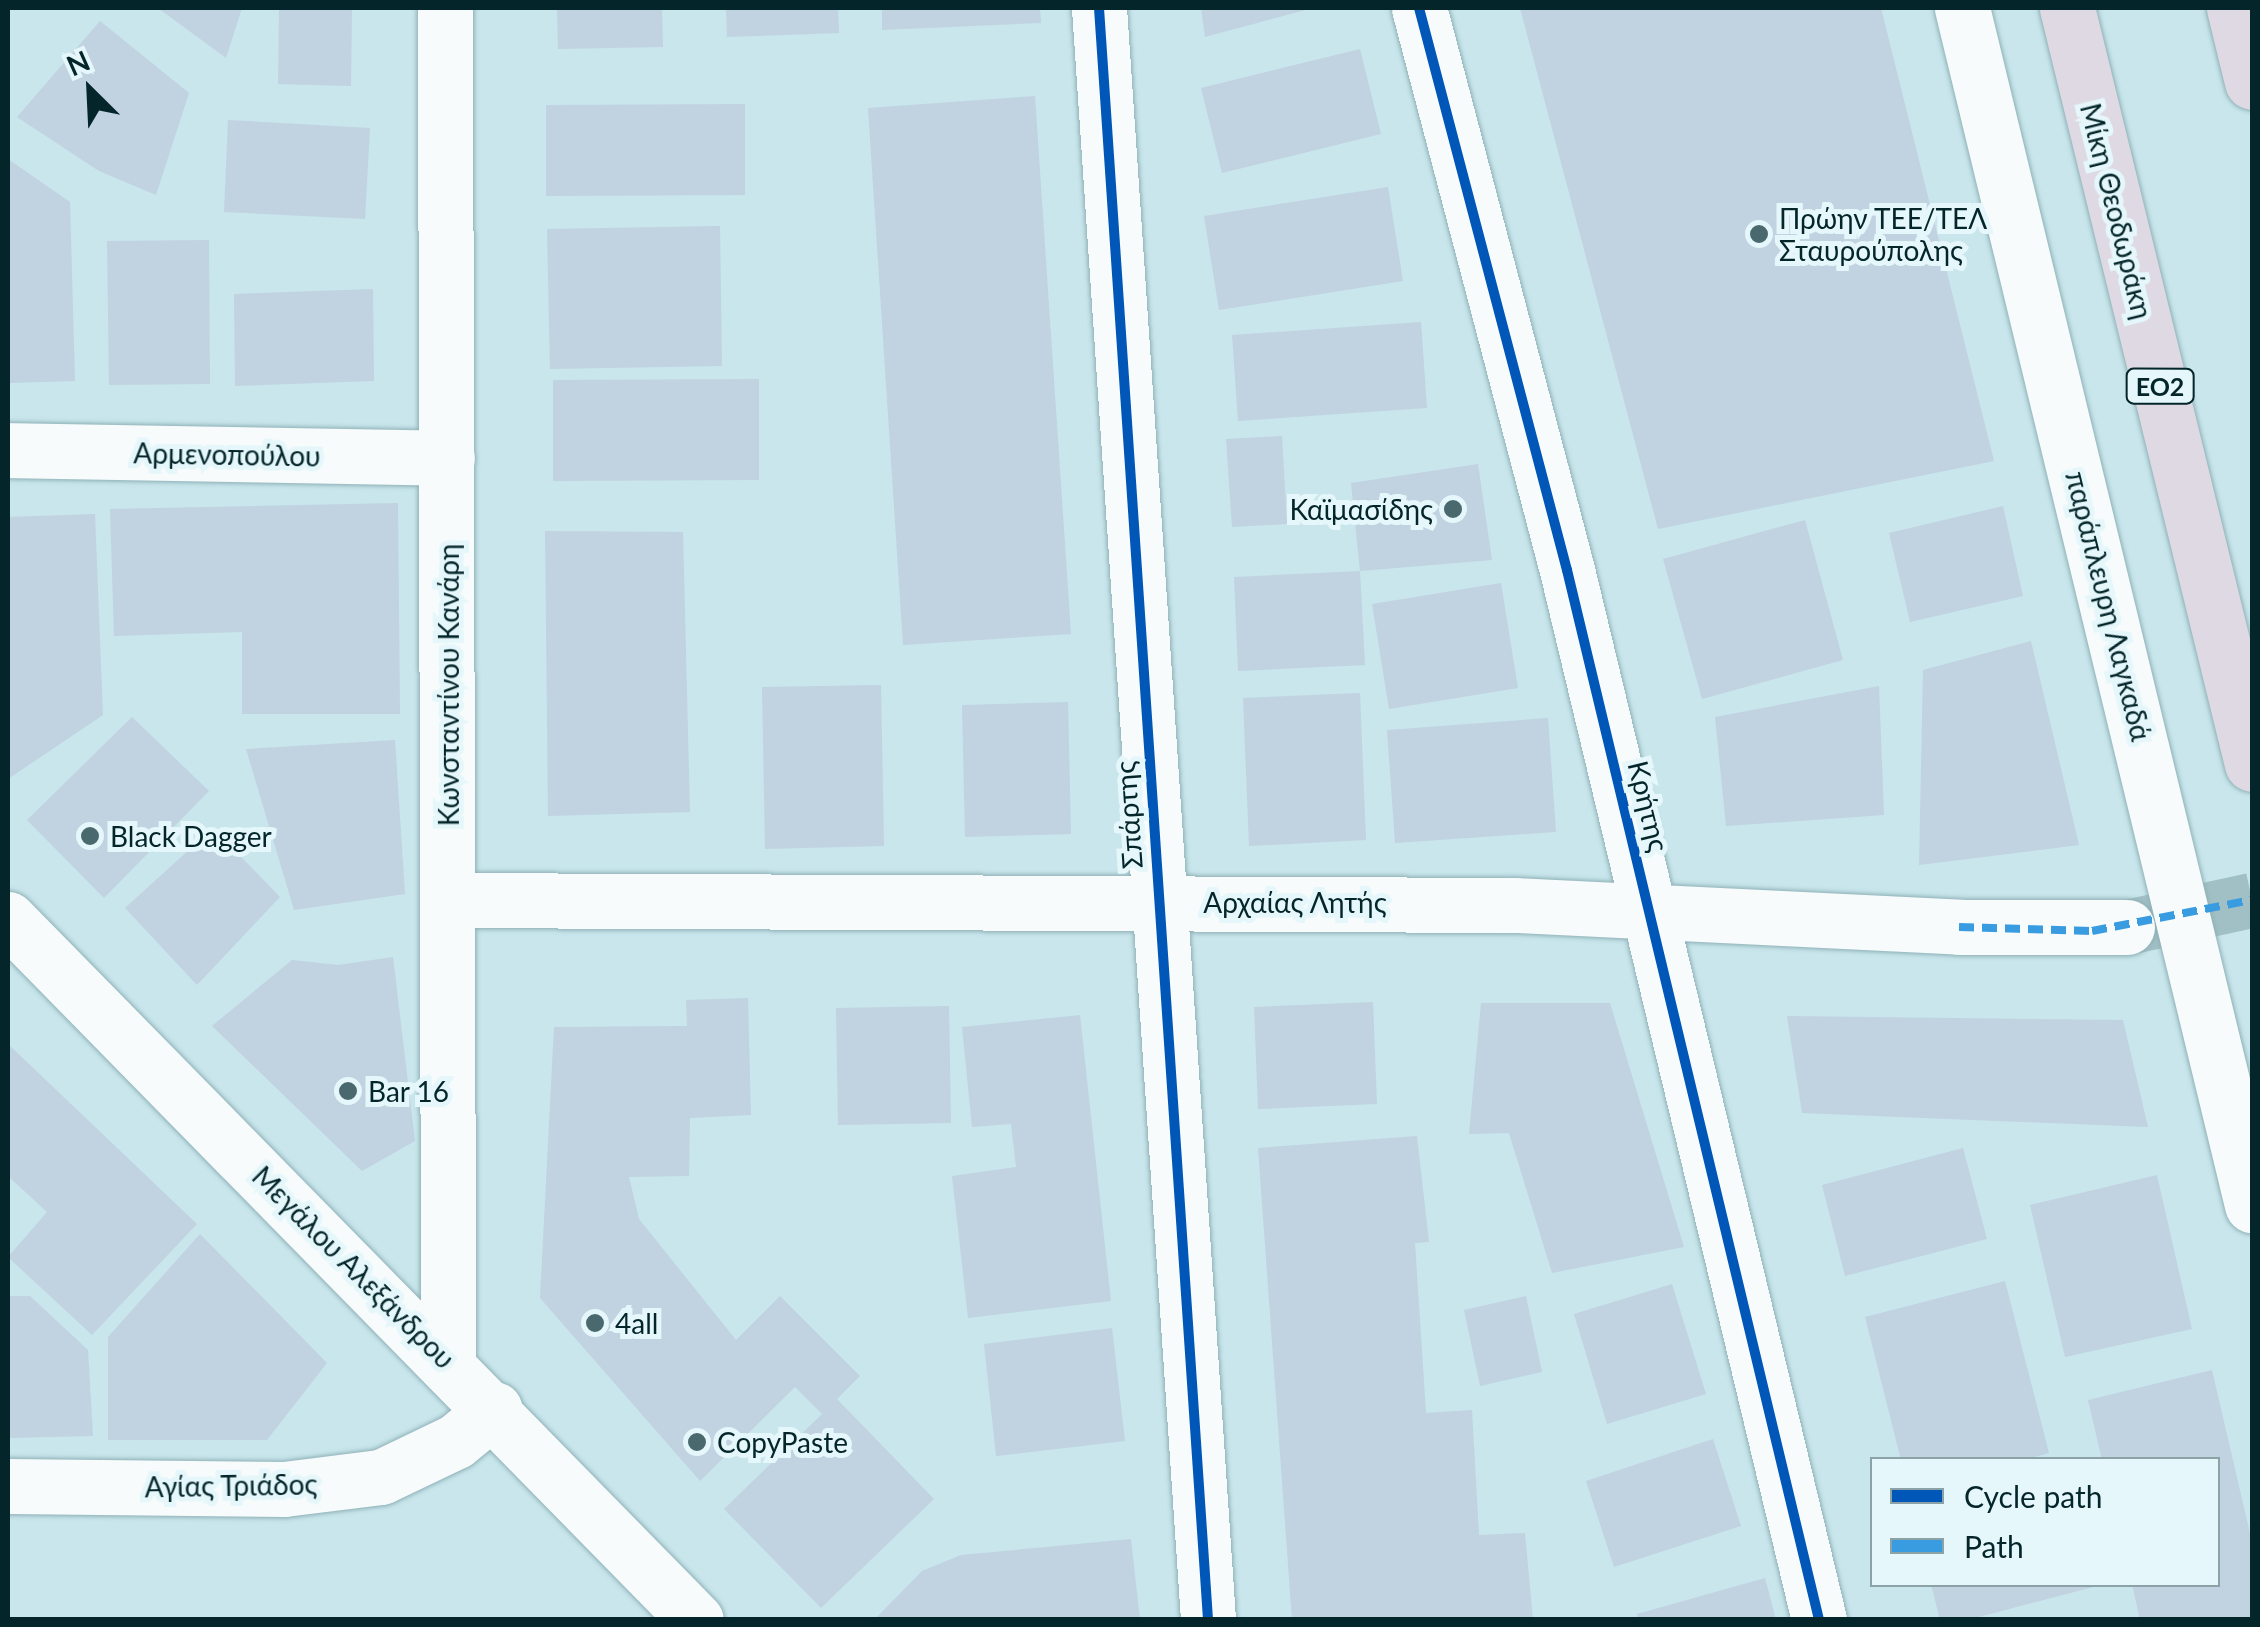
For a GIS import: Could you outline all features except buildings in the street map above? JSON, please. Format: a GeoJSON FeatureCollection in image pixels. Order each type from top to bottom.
{"type":"FeatureCollection","features":[{"type":"Feature","properties":{"kind":"highway","name":"Μίκη Θεοδωράκη"},"geometry":{"type":"LineString","coordinates":[[2068,8],[2252,764]]}},
{"type":"Feature","properties":{"kind":"highway"},"geometry":{"type":"LineString","coordinates":[[2234,8],[2252,82]]}},
{"type":"Feature","properties":{"kind":"street","name":"Κωνσταντίνου Κανάρη"},"geometry":{"type":"LineString","coordinates":[[445,8],[448,1362]]}},
{"type":"Feature","properties":{"kind":"street","name":"Σπάρτης"},"geometry":{"type":"LineString","coordinates":[[1098,8],[1208,1620]]}},
{"type":"Feature","properties":{"kind":"street","name":"Κρήτης"},"geometry":{"type":"LineString","coordinates":[[1419,8],[1652,914],[1819,1620]]}},
{"type":"Feature","properties":{"kind":"street","name":"παράπλευρη Λαγκαδά"},"geometry":{"type":"LineString","coordinates":[[1962,8],[2252,1205]]}},
{"type":"Feature","properties":{"kind":"street","name":"Αρμενοπούλου"},"geometry":{"type":"LineString","coordinates":[[8,450],[447,458]]}},
{"type":"Feature","properties":{"kind":"street","name":"Αρχαίας Λητής"},"geometry":{"type":"LineString","coordinates":[[449,900],[1515,905],[1960,927],[2127,927]]}},
{"type":"Feature","properties":{"kind":"street","name":"Μεγάλου Αλεξάνδρου"},"geometry":{"type":"LineString","coordinates":[[8,918],[496,1409],[696,1620]]}},
{"type":"Feature","properties":{"kind":"street","name":"Αγίας Τριάδος"},"geometry":{"type":"LineString","coordinates":[[8,1486],[284,1489],[381,1477],[456,1441],[496,1409]]}},
{"type":"Feature","properties":{"kind":"tunnel"},"geometry":{"type":"LineString","coordinates":[[2127,927],[2252,900]]}},
{"type":"Feature","properties":{"kind":"marked path"},"geometry":{"type":"LineString","coordinates":[[1959,927],[2092,931],[2252,900]]}},
{"type":"Feature","properties":{"kind":"cycle path"},"geometry":{"type":"LineString","coordinates":[[1099,8],[1208,1620]]}},
{"type":"Feature","properties":{"kind":"cycle path"},"geometry":{"type":"LineString","coordinates":[[1419,8],[1567,570],[1819,1620]]}},
{"type":"Feature","properties":{"kind":"place","name":"Πρώην ΤΕΕ/ΤΕΛ Σταυρούπολης"},"geometry":{"type":"Point","coordinates":[1759,234]}},
{"type":"Feature","properties":{"kind":"place","name":"Καϊμασίδης"},"geometry":{"type":"Point","coordinates":[1453,509]}},
{"type":"Feature","properties":{"kind":"place","name":"Black Dagger"},"geometry":{"type":"Point","coordinates":[90,836]}},
{"type":"Feature","properties":{"kind":"place","name":"Bar 16"},"geometry":{"type":"Point","coordinates":[348,1091]}},
{"type":"Feature","properties":{"kind":"place","name":"4all"},"geometry":{"type":"Point","coordinates":[595,1323]}},
{"type":"Feature","properties":{"kind":"place","name":"CopyPaste"},"geometry":{"type":"Point","coordinates":[697,1442]}}]}
